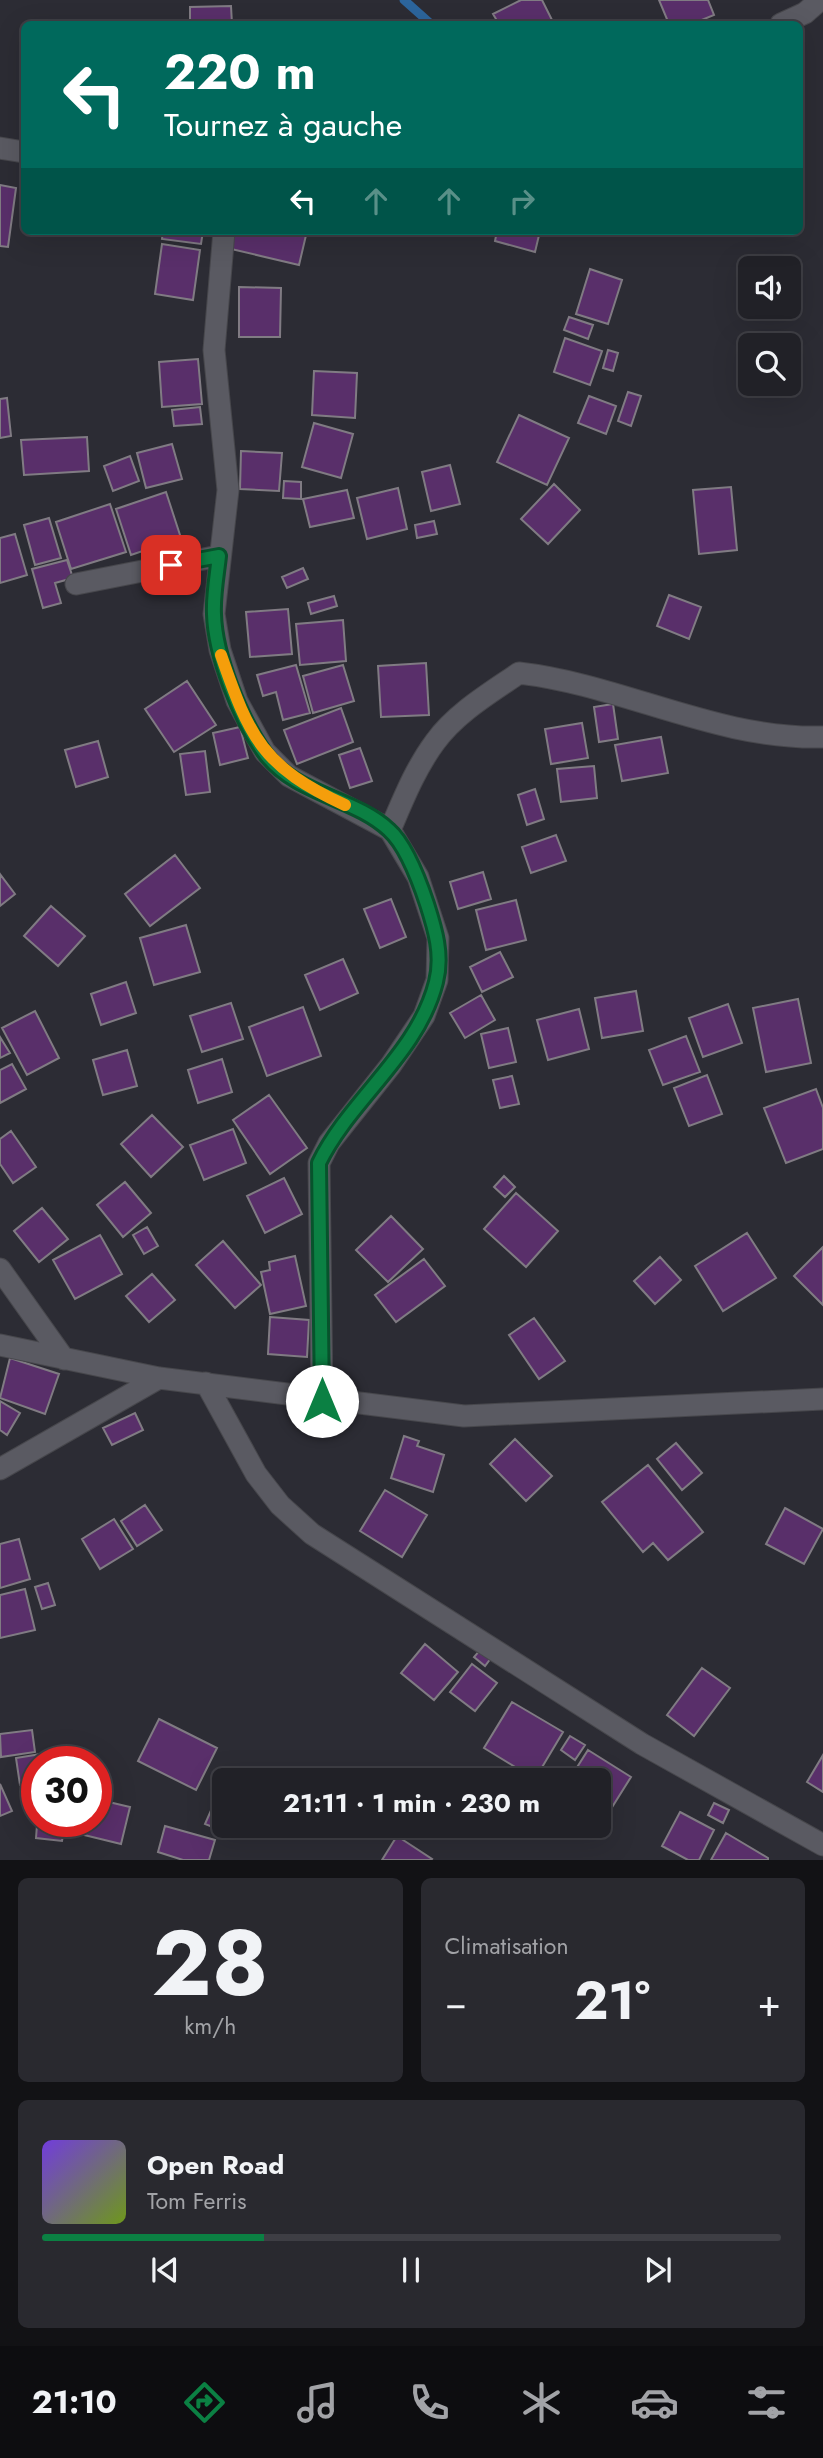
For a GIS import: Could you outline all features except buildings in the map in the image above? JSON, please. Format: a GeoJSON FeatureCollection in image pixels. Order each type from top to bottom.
{"type":"FeatureCollection","features":[{"type":"Feature","properties":{"kind":"street"},"geometry":{"type":"LineString","coordinates":[[788,21],[805,13],[820,0]]}},
{"type":"Feature","properties":{"kind":"street"},"geometry":{"type":"LineString","coordinates":[[0,148],[21,152]]}},
{"type":"Feature","properties":{"kind":"street"},"geometry":{"type":"LineString","coordinates":[[224,235],[214,350],[228,490],[214,614],[220,650],[237,701],[265,752],[289,776],[390,830],[418,877],[438,938],[437,980],[424,1016],[391,1065],[329,1143],[319,1163],[322,1401]]}},
{"type":"Feature","properties":{"kind":"street"},"geometry":{"type":"LineString","coordinates":[[76,584],[219,556]]}},
{"type":"Feature","properties":{"kind":"street"},"geometry":{"type":"LineString","coordinates":[[390,830],[413,778],[435,741],[471,706],[519,673],[552,677],[739,732],[823,737]]}},
{"type":"Feature","properties":{"kind":"street"},"geometry":{"type":"LineString","coordinates":[[0,1269],[64,1359]]}},
{"type":"Feature","properties":{"kind":"street"},"geometry":{"type":"LineString","coordinates":[[0,1345],[159,1378],[322,1401],[464,1416],[823,1399]]}},
{"type":"Feature","properties":{"kind":"street"},"geometry":{"type":"LineString","coordinates":[[0,1469],[159,1378]]}},
{"type":"Feature","properties":{"kind":"street"},"geometry":{"type":"LineString","coordinates":[[205,1383],[256,1474],[280,1505],[312,1534],[642,1744],[823,1845]]}},
{"type":"Feature","properties":{"kind":"waterway"},"geometry":{"type":"LineString","coordinates":[[404,0],[428,21]]}},
{"type":"Feature","properties":{"kind":"slow traffic"},"geometry":{"type":"LineString","coordinates":[[221,655],[237,701],[265,752],[289,776],[345,805]]}},
{"type":"Feature","properties":{"kind":"route"},"geometry":{"type":"LineString","coordinates":[[171,565],[219,556],[214,614],[220,650],[237,701],[265,752],[289,776],[390,830],[418,877],[438,938],[437,980],[424,1016],[391,1065],[329,1143],[319,1163],[322,1401]]}}]}
